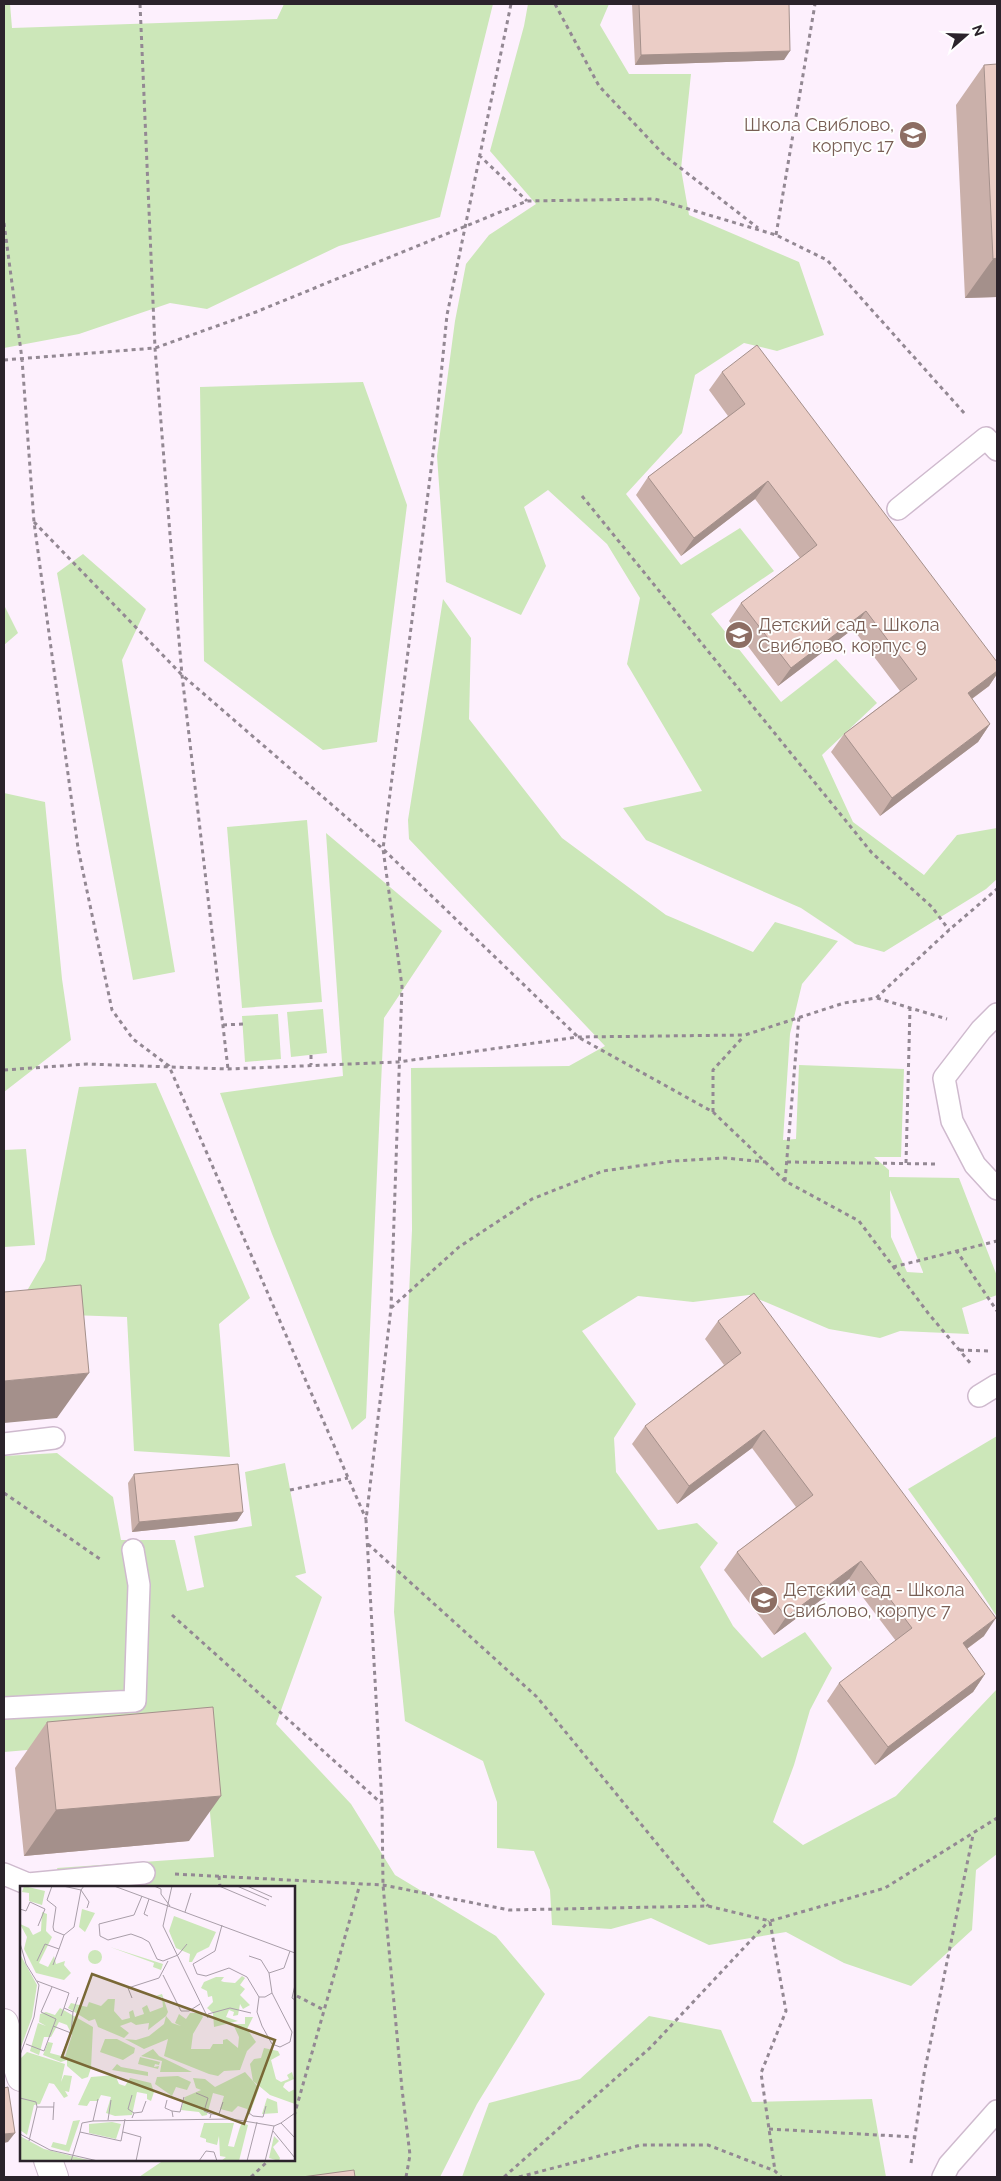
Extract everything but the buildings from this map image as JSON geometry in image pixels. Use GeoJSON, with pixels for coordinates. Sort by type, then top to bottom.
{"type":"FeatureCollection","features":[{"type":"Feature","properties":{"kind":"street"},"geometry":{"type":"LineString","coordinates":[[4,2023],[20,2074]]}},
{"type":"Feature","properties":{"kind":"street"},"geometry":{"type":"LineString","coordinates":[[48,2161],[54,2177]]}},
{"type":"Feature","properties":{"kind":"lane"},"geometry":{"type":"LineString","coordinates":[[898,509],[992,444]]}},
{"type":"Feature","properties":{"kind":"lane"},"geometry":{"type":"LineString","coordinates":[[997,1014],[944,1078],[952,1121],[975,1165],[997,1189]]}},
{"type":"Feature","properties":{"kind":"lane"},"geometry":{"type":"LineString","coordinates":[[4,1444],[54,1438]]}},
{"type":"Feature","properties":{"kind":"lane"},"geometry":{"type":"LineString","coordinates":[[4,1708],[135,1701],[139,1585],[133,1550]]}},
{"type":"Feature","properties":{"kind":"lane"},"geometry":{"type":"LineString","coordinates":[[4,1874],[28,1884],[144,1873]]}},
{"type":"Feature","properties":{"kind":"lane"},"geometry":{"type":"LineString","coordinates":[[943,2177],[949,2165],[997,2111]]}},
{"type":"Feature","properties":{"kind":"path"},"geometry":{"type":"LineString","coordinates":[[140,4],[155,348],[182,675],[228,1069]]}},
{"type":"Feature","properties":{"kind":"path"},"geometry":{"type":"LineString","coordinates":[[406,2177],[410,2156],[383,1885],[382,1804],[366,1520],[391,1308],[402,986],[383,849],[434,446],[447,315],[511,4]]}},
{"type":"Feature","properties":{"kind":"path"},"geometry":{"type":"LineString","coordinates":[[555,4],[599,86],[665,156],[761,230]]}},
{"type":"Feature","properties":{"kind":"path"},"geometry":{"type":"LineString","coordinates":[[776,235],[815,4]]}},
{"type":"Feature","properties":{"kind":"path"},"geometry":{"type":"LineString","coordinates":[[479,155],[527,202]]}},
{"type":"Feature","properties":{"kind":"path"},"geometry":{"type":"LineString","coordinates":[[4,360],[155,348],[256,312],[527,202],[655,199],[776,235],[827,260],[992,444]]}},
{"type":"Feature","properties":{"kind":"path"},"geometry":{"type":"LineString","coordinates":[[4,223],[22,359],[34,522],[78,848],[112,1010],[133,1039],[169,1066],[366,1520]]}},
{"type":"Feature","properties":{"kind":"path"},"geometry":{"type":"LineString","coordinates":[[582,496],[872,853],[932,907],[949,930]]}},
{"type":"Feature","properties":{"kind":"path"},"geometry":{"type":"LineString","coordinates":[[34,522],[182,675],[383,849],[578,1037],[714,1112],[785,1181],[858,1221],[928,1313],[960,1350],[989,1390]]}},
{"type":"Feature","properties":{"kind":"path"},"geometry":{"type":"LineString","coordinates":[[876,998],[949,930],[997,889]]}},
{"type":"Feature","properties":{"kind":"path"},"geometry":{"type":"LineString","coordinates":[[4,1070],[87,1064],[228,1069],[398,1062],[578,1037],[745,1035],[844,1003],[876,998],[982,1030]]}},
{"type":"Feature","properties":{"kind":"path"},"geometry":{"type":"LineString","coordinates":[[906,1164],[910,1008]]}},
{"type":"Feature","properties":{"kind":"path"},"geometry":{"type":"LineString","coordinates":[[785,1181],[799,1016]]}},
{"type":"Feature","properties":{"kind":"path"},"geometry":{"type":"LineString","coordinates":[[223,1025],[243,1024]]}},
{"type":"Feature","properties":{"kind":"path"},"geometry":{"type":"LineString","coordinates":[[714,1112],[713,1070],[745,1035]]}},
{"type":"Feature","properties":{"kind":"path"},"geometry":{"type":"LineString","coordinates":[[311,1055],[311,1065]]}},
{"type":"Feature","properties":{"kind":"path"},"geometry":{"type":"LineString","coordinates":[[391,1308],[459,1247],[532,1199],[603,1171],[673,1161],[725,1158],[766,1162]]}},
{"type":"Feature","properties":{"kind":"path"},"geometry":{"type":"LineString","coordinates":[[787,1162],[975,1165]]}},
{"type":"Feature","properties":{"kind":"path"},"geometry":{"type":"LineString","coordinates":[[893,1267],[997,1241]]}},
{"type":"Feature","properties":{"kind":"path"},"geometry":{"type":"LineString","coordinates":[[956,1250],[997,1312]]}},
{"type":"Feature","properties":{"kind":"path"},"geometry":{"type":"LineString","coordinates":[[960,1350],[997,1352]]}},
{"type":"Feature","properties":{"kind":"path"},"geometry":{"type":"LineString","coordinates":[[290,1490],[348,1478]]}},
{"type":"Feature","properties":{"kind":"path"},"geometry":{"type":"LineString","coordinates":[[4,1493],[139,1585],[382,1804]]}},
{"type":"Feature","properties":{"kind":"path"},"geometry":{"type":"LineString","coordinates":[[368,1544],[537,1697],[708,1906]]}},
{"type":"Feature","properties":{"kind":"path"},"geometry":{"type":"LineString","coordinates":[[144,1873],[383,1885],[510,1910],[708,1906],[770,1921],[885,1888],[997,1818]]}},
{"type":"Feature","properties":{"kind":"path"},"geometry":{"type":"LineString","coordinates":[[911,2166],[924,2074],[973,1834]]}},
{"type":"Feature","properties":{"kind":"path"},"geometry":{"type":"LineString","coordinates":[[219,1876],[220,1886]]}},
{"type":"Feature","properties":{"kind":"path"},"geometry":{"type":"LineString","coordinates":[[295,2112],[360,1884]]}},
{"type":"Feature","properties":{"kind":"path"},"geometry":{"type":"LineString","coordinates":[[770,1921],[786,2011],[761,2073],[775,2171]]}},
{"type":"Feature","properties":{"kind":"path"},"geometry":{"type":"LineString","coordinates":[[504,2177],[651,2047],[770,1921]]}},
{"type":"Feature","properties":{"kind":"path"},"geometry":{"type":"LineString","coordinates":[[297,1996],[324,2010]]}},
{"type":"Feature","properties":{"kind":"path"},"geometry":{"type":"LineString","coordinates":[[769,2130],[915,2137]]}},
{"type":"Feature","properties":{"kind":"path"},"geometry":{"type":"LineString","coordinates":[[519,2177],[641,2145],[708,2145],[775,2171],[780,2177]]}},
{"type":"Feature","properties":{"kind":"path"},"geometry":{"type":"LineString","coordinates":[[251,2177],[268,2161]]}},
{"type":"Feature","properties":{"kind":"green space"},"geometry":{"type":"Polygon","coordinates":[[[4,4],[10,4],[12,28],[277,19],[284,4],[493,4],[440,217],[339,246],[207,309],[170,303],[79,334],[4,348],[4,4]]]}},
{"type":"Feature","properties":{"kind":"green space"},"geometry":{"type":"Polygon","coordinates":[[[528,4],[609,4],[600,25],[629,74],[691,74],[681,169],[689,215],[799,262],[824,335],[777,351],[744,343],[695,375],[682,433],[626,494],[681,565],[740,528],[774,571],[711,614],[781,702],[836,659],[877,703],[822,755],[853,822],[924,875],[957,835],[997,828],[997,879],[986,889],[884,952],[855,944],[801,908],[646,840],[623,808],[702,791],[627,664],[640,598],[607,544],[548,490],[524,507],[546,566],[521,615],[446,582],[437,456],[455,321],[466,264],[489,235],[536,204],[490,151],[524,26],[528,4]]]}},
{"type":"Feature","properties":{"kind":"green space"},"geometry":{"type":"Polygon","coordinates":[[[363,382],[407,505],[377,742],[323,750],[204,661],[200,387],[363,382]]]}},
{"type":"Feature","properties":{"kind":"green space"},"geometry":{"type":"Polygon","coordinates":[[[83,554],[146,609],[122,660],[175,972],[133,980],[57,573],[83,554]]]}},
{"type":"Feature","properties":{"kind":"green space"},"geometry":{"type":"Polygon","coordinates":[[[443,599],[471,638],[469,719],[562,838],[666,915],[753,952],[775,922],[838,941],[802,984],[790,1034],[783,1140],[796,1139],[799,1065],[904,1069],[901,1157],[874,1157],[889,1170],[889,1177],[959,1178],[997,1276],[997,1295],[962,1308],[969,1334],[900,1331],[880,1338],[829,1329],[749,1295],[693,1302],[638,1296],[582,1331],[636,1404],[614,1438],[616,1472],[658,1530],[697,1523],[718,1543],[700,1567],[733,1626],[762,1658],[805,1632],[832,1668],[810,1710],[794,1765],[773,1822],[803,1845],[896,1796],[997,1689],[997,1854],[976,1870],[972,1930],[911,1986],[844,1963],[786,1932],[709,1945],[651,1918],[611,1929],[552,1925],[550,1890],[534,1851],[497,1848],[497,1802],[483,1761],[405,1721],[394,1612],[412,1230],[411,1068],[569,1066],[605,1046],[409,839],[408,820],[443,599]],[[890,1190],[891,1237],[907,1272],[923,1273],[890,1190]]]}},
{"type":"Feature","properties":{"kind":"green space"},"geometry":{"type":"Polygon","coordinates":[[[4,605],[18,633],[4,645],[4,605]]]}},
{"type":"Feature","properties":{"kind":"green space"},"geometry":{"type":"Polygon","coordinates":[[[4,793],[45,802],[62,979],[71,1040],[4,1092],[4,793]]]}},
{"type":"Feature","properties":{"kind":"green space"},"geometry":{"type":"Polygon","coordinates":[[[307,820],[322,1002],[242,1008],[227,827],[307,820]]]}},
{"type":"Feature","properties":{"kind":"green space"},"geometry":{"type":"Polygon","coordinates":[[[326,833],[442,931],[384,1018],[366,1418],[352,1430],[272,1234],[220,1093],[343,1076],[326,833]]]}},
{"type":"Feature","properties":{"kind":"green space"},"geometry":{"type":"Polygon","coordinates":[[[323,1009],[327,1053],[291,1057],[287,1012],[323,1009]]]}},
{"type":"Feature","properties":{"kind":"green space"},"geometry":{"type":"Polygon","coordinates":[[[278,1014],[281,1059],[245,1062],[242,1016],[278,1014]]]}},
{"type":"Feature","properties":{"kind":"green space"},"geometry":{"type":"Polygon","coordinates":[[[156,1083],[250,1298],[219,1324],[230,1457],[134,1451],[127,1317],[14,1313],[45,1260],[79,1087],[156,1083]]]}},
{"type":"Feature","properties":{"kind":"green space"},"geometry":{"type":"Polygon","coordinates":[[[26,1149],[35,1245],[4,1247],[4,1150],[26,1149]]]}},
{"type":"Feature","properties":{"kind":"green space"},"geometry":{"type":"Polygon","coordinates":[[[997,1436],[997,1617],[908,1489],[997,1436]]]}},
{"type":"Feature","properties":{"kind":"green space"},"geometry":{"type":"Polygon","coordinates":[[[57,1453],[113,1497],[121,1540],[175,1540],[187,1591],[204,1587],[194,1536],[252,1526],[245,1472],[285,1463],[306,1573],[295,1576],[322,1597],[276,1724],[351,1804],[395,1875],[496,1936],[545,1994],[477,2104],[440,2177],[139,2177],[163,2161],[295,2161],[295,1886],[64,1886],[57,1868],[214,1857],[203,1735],[4,1752],[4,1456],[57,1453]]]}},
{"type":"Feature","properties":{"kind":"green space"},"geometry":{"type":"Polygon","coordinates":[[[649,2016],[721,2030],[752,2102],[872,2099],[886,2177],[462,2177],[489,2103],[580,2079],[649,2016]]]}},
{"type":"Feature","properties":{"kind":"place","name":"Школа Свиблово, корпус 17"},"geometry":{"type":"Point","coordinates":[913,135]}},
{"type":"Feature","properties":{"kind":"place","name":"Детский сад - Школа Свиблово, корпус 9"},"geometry":{"type":"Point","coordinates":[739,635]}},
{"type":"Feature","properties":{"kind":"place","name":"Детский сад - Школа Свиблово, корпус 7"},"geometry":{"type":"Point","coordinates":[764,1600]}}]}
